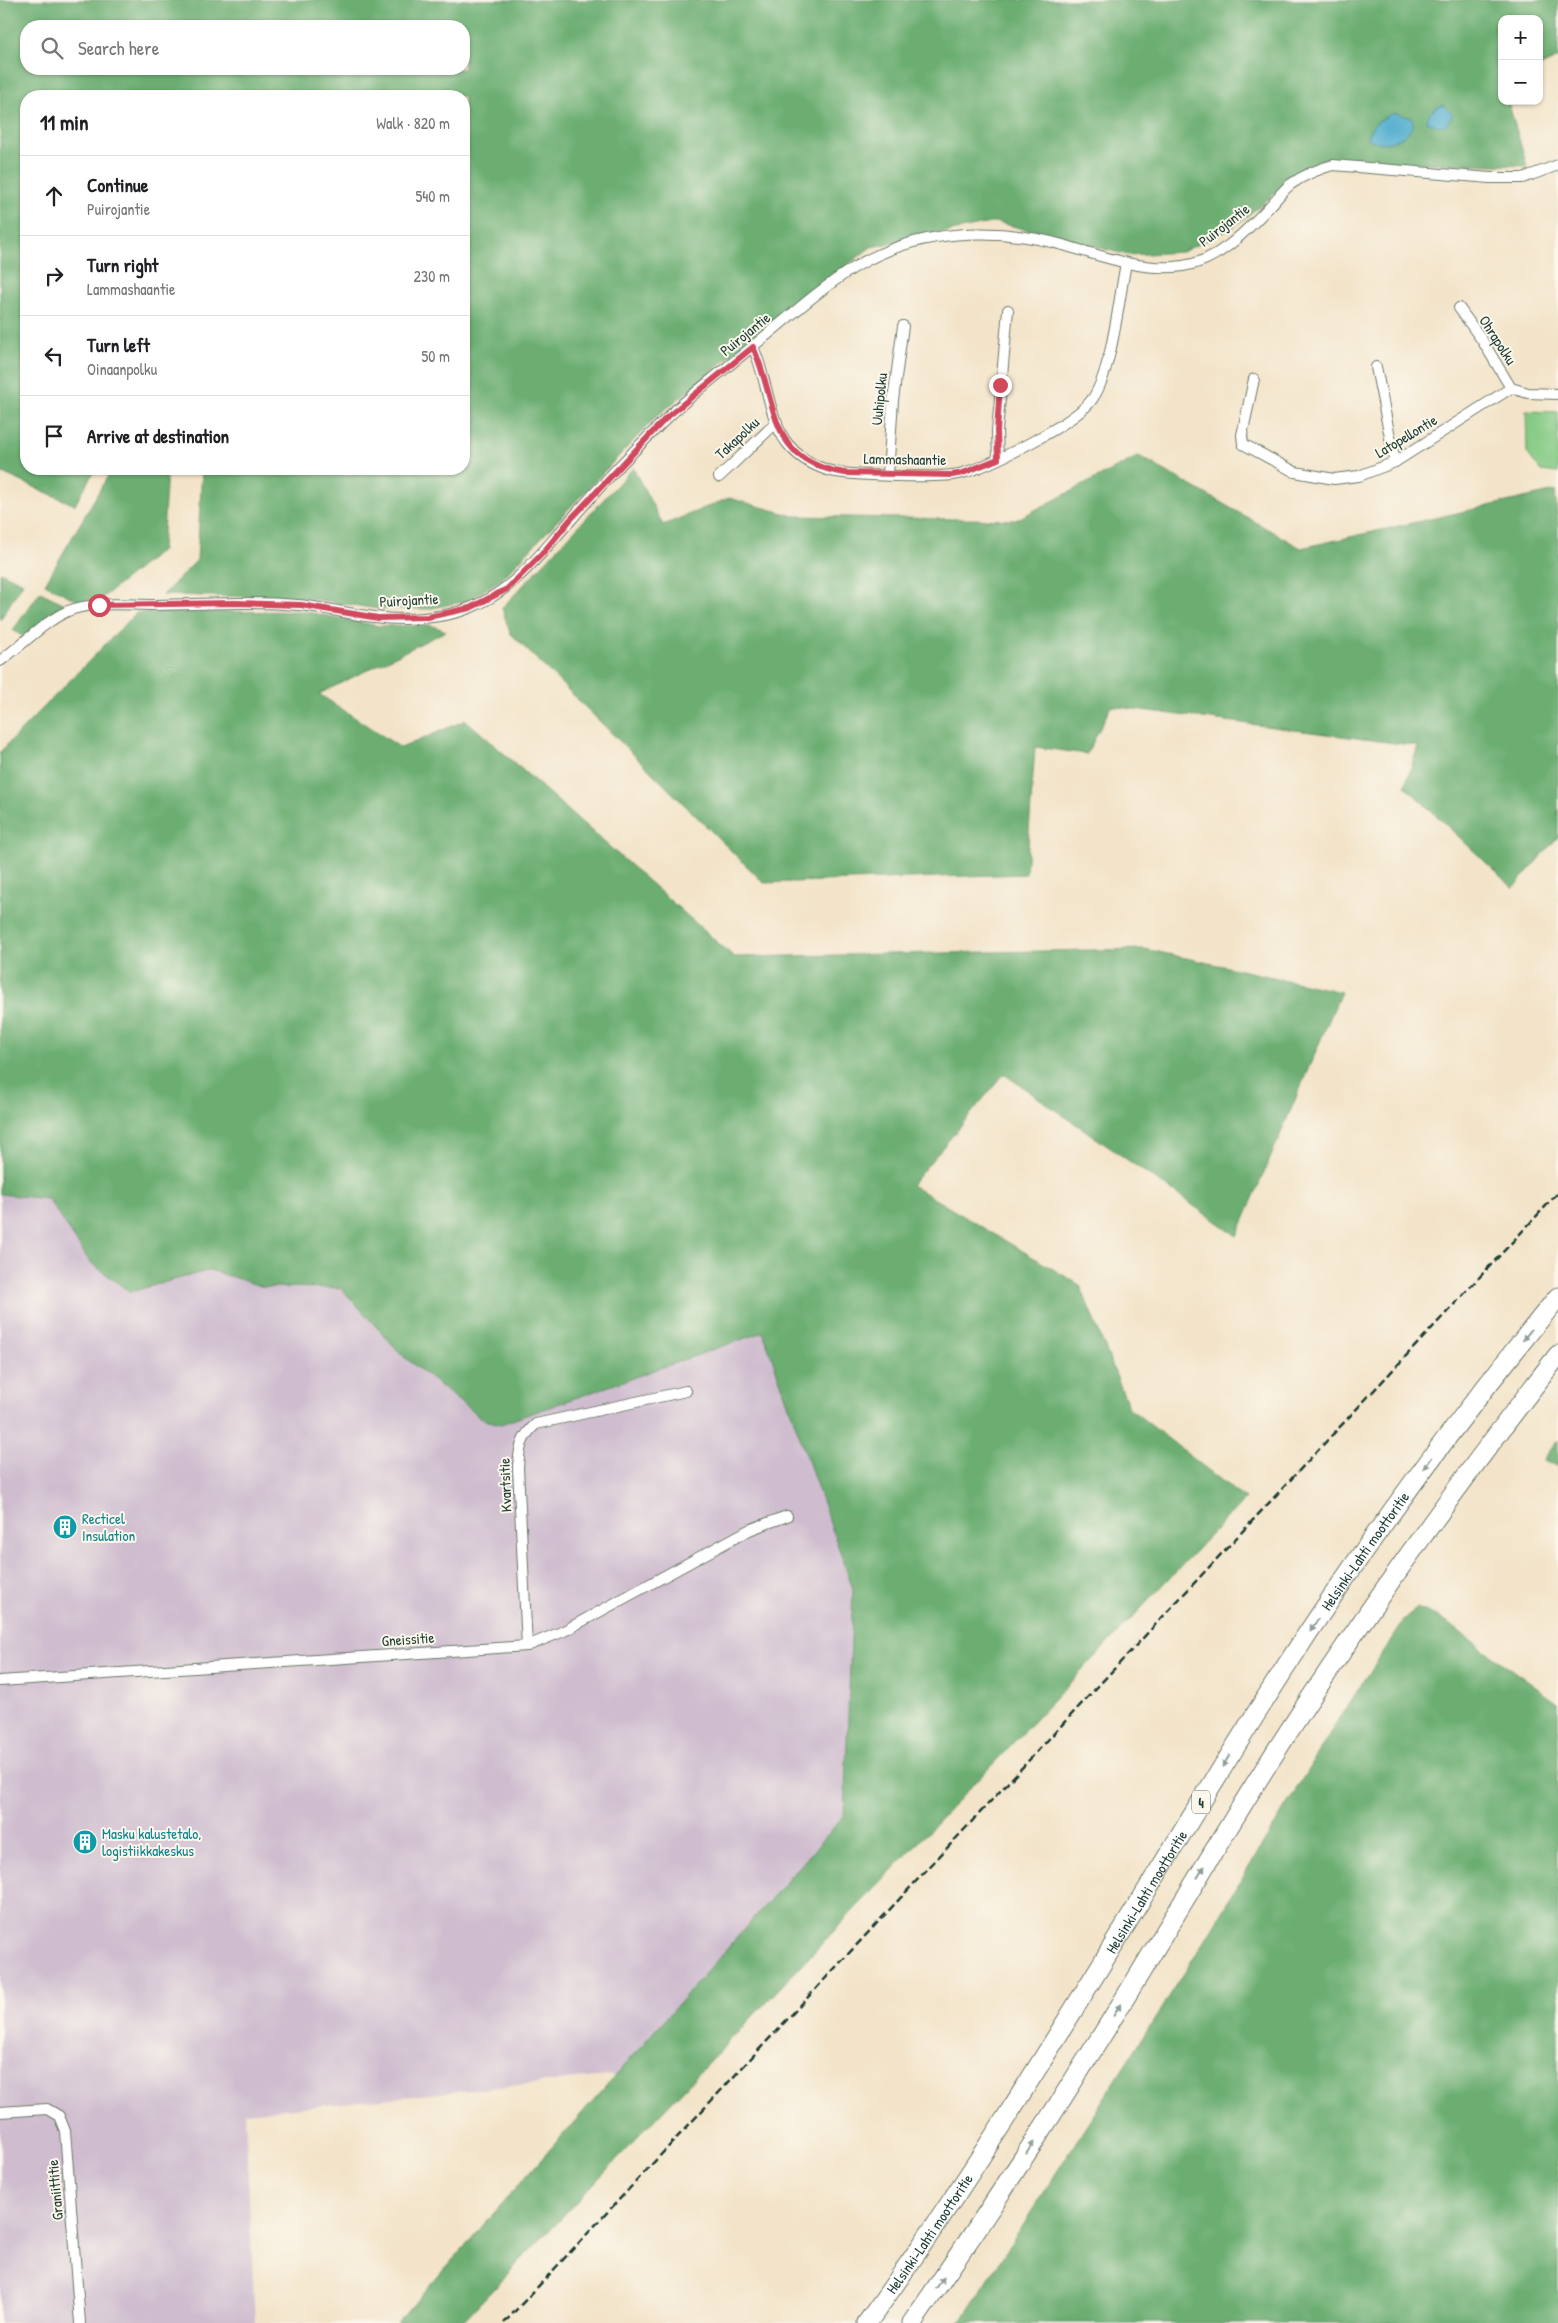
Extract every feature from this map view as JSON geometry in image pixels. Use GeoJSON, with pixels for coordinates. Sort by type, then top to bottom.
{"type":"FeatureCollection","features":[{"type":"Feature","properties":{"kind":"highway","name":"Helsinki-Lahti moottoritie"},"geometry":{"type":"LineString","coordinates":[[867,2323],[932,2231],[1001,2126],[1293,1656],[1365,1550],[1447,1437],[1558,1297]]}},
{"type":"Feature","properties":{"kind":"highway"},"geometry":{"type":"LineString","coordinates":[[912,2323],[965,2248],[1069,2086],[1264,1770],[1335,1660],[1438,1512],[1558,1355]]}},
{"type":"Feature","properties":{"kind":"street","name":"Puirojantie"},"geometry":{"type":"LineString","coordinates":[[0,661],[60,616],[71,610],[99,605],[235,603],[301,605],[378,618],[428,617],[470,608],[507,589],[542,554],[570,520],[666,418],[825,288],[858,266],[888,251],[922,242],[977,232],[1020,236],[1058,243],[1126,263],[1162,268],[1188,266],[1206,260],[1224,249],[1248,230],[1290,185],[1319,169],[1333,165],[1490,178],[1523,178],[1558,165]]}},
{"type":"Feature","properties":{"kind":"street","name":"Lammashaantie"},"geometry":{"type":"LineString","coordinates":[[753,347],[777,422],[786,442],[810,464],[845,473],[952,475],[963,473],[998,459],[1064,423],[1093,399],[1105,374],[1126,263]]}},
{"type":"Feature","properties":{"kind":"street","name":"Ohrapolku"},"geometry":{"type":"LineString","coordinates":[[1459,308],[1482,340],[1511,388]]}},
{"type":"Feature","properties":{"kind":"street"},"geometry":{"type":"LineString","coordinates":[[998,459],[997,431],[1008,310]]}},
{"type":"Feature","properties":{"kind":"street","name":"Uuhipolku"},"geometry":{"type":"LineString","coordinates":[[888,474],[893,400],[903,326]]}},
{"type":"Feature","properties":{"kind":"street"},"geometry":{"type":"LineString","coordinates":[[1376,367],[1395,462]]}},
{"type":"Feature","properties":{"kind":"street","name":"Latopellontie"},"geometry":{"type":"LineString","coordinates":[[1254,379],[1242,435],[1243,444],[1258,454],[1295,472],[1334,479],[1359,476],[1395,462],[1511,388]]}},
{"type":"Feature","properties":{"kind":"street"},"geometry":{"type":"LineString","coordinates":[[1511,388],[1528,393],[1558,394]]}},
{"type":"Feature","properties":{"kind":"street","name":"Takapolku"},"geometry":{"type":"LineString","coordinates":[[719,477],[777,422]]}},
{"type":"Feature","properties":{"kind":"street","name":"Kvartsitie"},"geometry":{"type":"LineString","coordinates":[[527,1646],[518,1468],[519,1448],[526,1433],[536,1424],[686,1391]]}},
{"type":"Feature","properties":{"kind":"street","name":"Gneissitie"},"geometry":{"type":"LineString","coordinates":[[0,1681],[527,1646],[564,1631],[749,1530],[788,1516]]}},
{"type":"Feature","properties":{"kind":"street","name":"Graniittitie"},"geometry":{"type":"LineString","coordinates":[[0,2112],[47,2109],[59,2116],[65,2131],[80,2323]]}},
{"type":"Feature","properties":{"kind":"shaded area"},"geometry":{"type":"Polygon","coordinates":[[[0,1194],[48,1199],[90,1262],[130,1292],[210,1270],[264,1287],[341,1288],[404,1357],[501,1424],[763,1331],[853,1589],[844,1816],[616,2075],[245,2113],[255,2323],[0,2323],[0,1194]]]}},
{"type":"Feature","properties":{"kind":"green space"},"geometry":{"type":"Polygon","coordinates":[[[0,0],[1558,0],[1558,58],[1543,65],[1543,15],[1498,15],[1498,105],[1509,105],[1527,166],[1318,160],[1232,228],[1182,252],[1128,255],[996,222],[871,247],[750,340],[656,417],[502,579],[467,601],[428,609],[378,609],[306,598],[163,595],[197,560],[202,475],[470,475],[470,90],[20,90],[20,475],[92,475],[75,505],[0,472],[0,0]]]}},
{"type":"Feature","properties":{"kind":"green space"},"geometry":{"type":"Polygon","coordinates":[[[1526,411],[1558,412],[1558,473],[1541,471],[1527,453],[1526,411]]]}},
{"type":"Feature","properties":{"kind":"green space"},"geometry":{"type":"Polygon","coordinates":[[[1139,456],[1301,548],[1555,491],[1558,523],[1558,837],[1513,888],[1405,786],[1418,746],[1111,706],[1087,754],[1035,747],[1026,874],[764,883],[510,633],[502,608],[633,468],[663,525],[729,498],[794,516],[1016,520],[1139,456]]]}},
{"type":"Feature","properties":{"kind":"green space"},"geometry":{"type":"Polygon","coordinates":[[[109,475],[167,475],[162,550],[102,598],[80,602],[45,584],[109,475]]]}},
{"type":"Feature","properties":{"kind":"green space"},"geometry":{"type":"Polygon","coordinates":[[[0,572],[23,583],[0,620],[0,572]]]}},
{"type":"Feature","properties":{"kind":"green space"},"geometry":{"type":"Polygon","coordinates":[[[40,592],[65,604],[25,638],[13,630],[40,592]]]}},
{"type":"Feature","properties":{"kind":"green space"},"geometry":{"type":"Polygon","coordinates":[[[302,611],[379,626],[431,625],[446,631],[319,694],[401,748],[466,720],[734,957],[1145,949],[1341,992],[1237,1236],[1004,1074],[911,1185],[1080,1285],[1129,1408],[1245,1499],[461,2323],[397,2323],[844,1816],[853,1589],[763,1332],[501,1424],[484,1420],[404,1357],[341,1288],[264,1287],[210,1270],[130,1292],[90,1262],[48,1199],[0,1194],[0,752],[136,613],[302,611]]]}},
{"type":"Feature","properties":{"kind":"green space"},"geometry":{"type":"Polygon","coordinates":[[[1558,1440],[1558,1467],[1543,1460],[1558,1440]]]}},
{"type":"Feature","properties":{"kind":"green space"},"geometry":{"type":"Polygon","coordinates":[[[1416,1608],[1439,1617],[1558,1703],[1558,2323],[960,2323],[1199,1950],[1338,1720],[1403,1622],[1416,1608]]]}},
{"type":"Feature","properties":{"kind":"water"},"geometry":{"type":"Polygon","coordinates":[[[1443,105],[1453,115],[1446,125],[1439,126],[1426,122],[1432,111],[1443,105]]]}},
{"type":"Feature","properties":{"kind":"water"},"geometry":{"type":"Polygon","coordinates":[[[1395,113],[1411,118],[1414,125],[1410,131],[1393,141],[1380,142],[1367,138],[1377,122],[1395,113]]]}},
{"type":"Feature","properties":{"kind":"railway"},"geometry":{"type":"LineString","coordinates":[[504,2323],[1558,1193]]}},
{"type":"Feature","properties":{"kind":"place","name":"Recticel Insulation"},"geometry":{"type":"Point","coordinates":[65,1527]}},
{"type":"Feature","properties":{"kind":"place","name":"Masku kalustetalo, logistiikkakeskus"},"geometry":{"type":"Point","coordinates":[85,1842]}},
{"type":"Feature","properties":{"kind":"route"},"geometry":{"type":"LineString","coordinates":[[99,605],[235,603],[301,605],[378,618],[428,617],[470,608],[507,589],[542,554],[570,520],[666,418],[753,347],[777,422],[786,442],[810,464],[845,473],[952,475],[963,473],[998,459],[997,431],[1000,385]]}}]}
